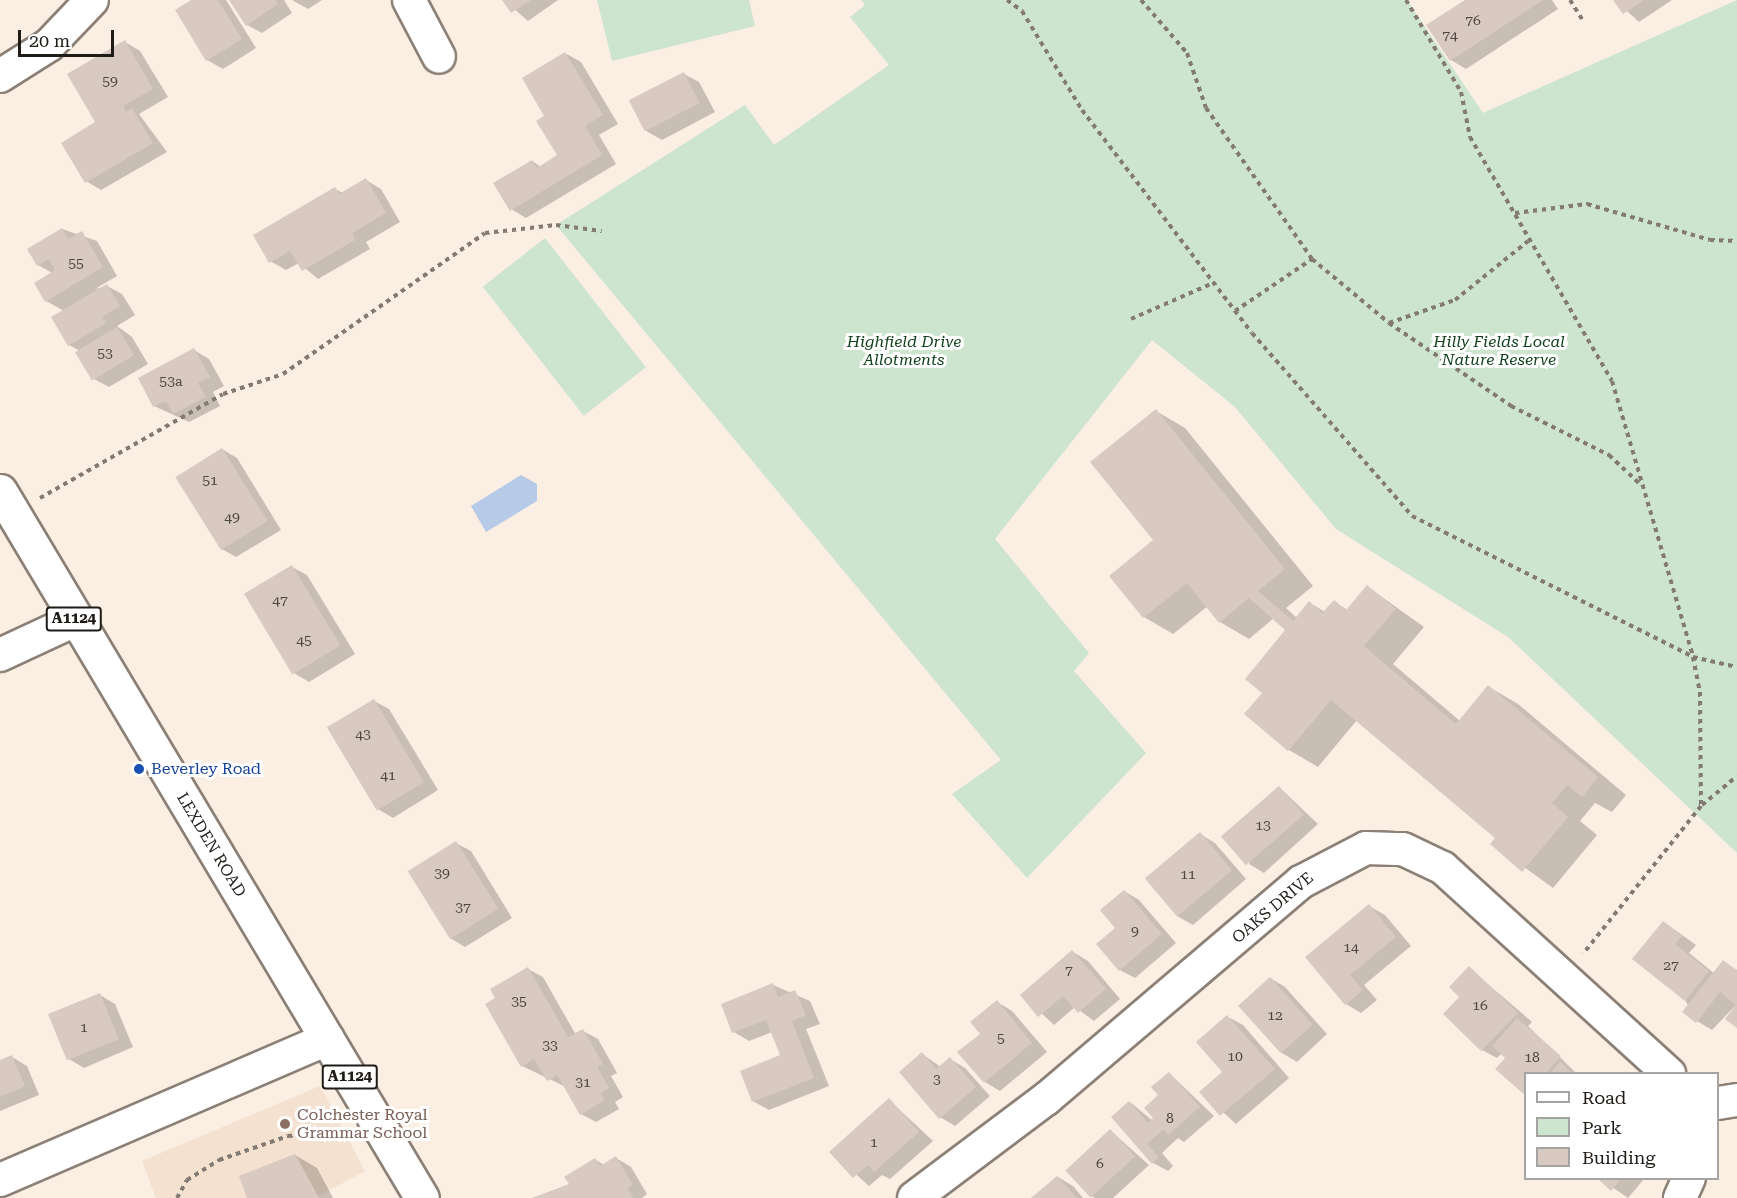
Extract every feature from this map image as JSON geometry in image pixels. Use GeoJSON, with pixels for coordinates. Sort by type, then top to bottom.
{"type":"FeatureCollection","features":[{"type":"Feature","properties":{"kind":"main road","name":"LEXDEN ROAD"},"geometry":{"type":"LineString","coordinates":[[7,502],[75,620],[422,1198]]}},
{"type":"Feature","properties":{"kind":"street"},"geometry":{"type":"LineString","coordinates":[[0,76],[49,45],[92,0]]}},
{"type":"Feature","properties":{"kind":"street"},"geometry":{"type":"LineString","coordinates":[[409,0],[439,57]]}},
{"type":"Feature","properties":{"kind":"street"},"geometry":{"type":"LineString","coordinates":[[0,655],[75,620]]}},
{"type":"Feature","properties":{"kind":"street","name":"OAKS DRIVE"},"geometry":{"type":"LineString","coordinates":[[914,1198],[1046,1099],[1301,882],[1366,848],[1403,849],[1443,868],[1565,975],[1667,1072]]}},
{"type":"Feature","properties":{"kind":"street"},"geometry":{"type":"LineString","coordinates":[[0,1180],[328,1039]]}},
{"type":"Feature","properties":{"kind":"street"},"geometry":{"type":"LineString","coordinates":[[1719,1103],[1737,1100]]}},
{"type":"Feature","properties":{"kind":"street"},"geometry":{"type":"LineString","coordinates":[[1680,1198],[1689,1180]]}},
{"type":"Feature","properties":{"kind":"path"},"geometry":{"type":"LineString","coordinates":[[1007,0],[1022,11],[1082,110],[1213,283],[1412,516],[1693,657],[1737,668]]}},
{"type":"Feature","properties":{"kind":"path"},"geometry":{"type":"LineString","coordinates":[[1142,0],[1187,53],[1206,108],[1312,259],[1389,323],[1511,406],[1610,455],[1640,484]]}},
{"type":"Feature","properties":{"kind":"path"},"geometry":{"type":"LineString","coordinates":[[1406,0],[1461,92],[1470,137],[1515,213],[1528,241],[1612,381],[1640,484],[1693,657],[1700,692],[1701,806]]}},
{"type":"Feature","properties":{"kind":"path"},"geometry":{"type":"LineString","coordinates":[[1570,0],[1584,22]]}},
{"type":"Feature","properties":{"kind":"path"},"geometry":{"type":"LineString","coordinates":[[1515,213],[1587,204],[1710,240],[1737,241]]}},
{"type":"Feature","properties":{"kind":"path"},"geometry":{"type":"LineString","coordinates":[[7,502],[223,394],[283,374],[485,233],[556,225],[602,231]]}},
{"type":"Feature","properties":{"kind":"path"},"geometry":{"type":"LineString","coordinates":[[1389,323],[1455,300],[1528,241]]}},
{"type":"Feature","properties":{"kind":"path"},"geometry":{"type":"LineString","coordinates":[[1235,311],[1312,259]]}},
{"type":"Feature","properties":{"kind":"path"},"geometry":{"type":"LineString","coordinates":[[1131,318],[1213,283]]}},
{"type":"Feature","properties":{"kind":"path"},"geometry":{"type":"LineString","coordinates":[[1565,975],[1701,806],[1737,776]]}},
{"type":"Feature","properties":{"kind":"path"},"geometry":{"type":"LineString","coordinates":[[177,1198],[187,1180],[219,1160],[288,1136],[331,1136],[374,1118]]}},
{"type":"Feature","properties":{"kind":"shaded area","name":"Colchester Royal Grammar School"},"geometry":{"type":"Polygon","coordinates":[[[320,1086],[365,1171],[315,1198],[156,1198],[142,1161],[320,1086]]]}},
{"type":"Feature","properties":{"kind":"green space"},"geometry":{"type":"Polygon","coordinates":[[[597,0],[749,0],[755,26],[612,61],[597,0]]]}},
{"type":"Feature","properties":{"kind":"green space","name":"Hilly Fields Local Nature Reserve"},"geometry":{"type":"Polygon","coordinates":[[[861,0],[1407,0],[1483,113],[1737,0],[1737,853],[1508,637],[1336,529],[1235,407],[1152,340],[995,539],[1089,653],[1074,671],[1146,753],[1027,878],[952,794],[1001,760],[556,225],[745,105],[774,145],[889,65],[850,17],[865,5],[861,0]]]}},
{"type":"Feature","properties":{"kind":"green space"},"geometry":{"type":"Polygon","coordinates":[[[545,238],[646,367],[584,416],[483,287],[545,238]]]}},
{"type":"Feature","properties":{"kind":"water"},"geometry":{"type":"Polygon","coordinates":[[[521,475],[537,484],[537,501],[486,532],[471,506],[521,475]]]}},
{"type":"Feature","properties":{"kind":"building"},"geometry":{"type":"Polygon","coordinates":[[[191,0],[218,0],[242,39],[206,61],[175,10],[191,0]]]}},
{"type":"Feature","properties":{"kind":"building"},"geometry":{"type":"Polygon","coordinates":[[[229,0],[275,0],[278,4],[246,26],[229,0]]]}},
{"type":"Feature","properties":{"kind":"building"},"geometry":{"type":"Polygon","coordinates":[[[502,0],[531,0],[511,13],[502,0]]]}},
{"type":"Feature","properties":{"kind":"building"},"geometry":{"type":"Polygon","coordinates":[[[1465,0],[1543,0],[1450,61],[1426,25],[1465,0]]]}},
{"type":"Feature","properties":{"kind":"building"},"geometry":{"type":"Polygon","coordinates":[[[1613,0],[1644,0],[1623,14],[1613,0]]]}},
{"type":"Feature","properties":{"kind":"building"},"geometry":{"type":"Polygon","coordinates":[[[125,40],[153,89],[123,106],[126,112],[132,108],[153,143],[85,183],[61,143],[95,122],[67,74],[125,40]]]}},
{"type":"Feature","properties":{"kind":"building"},"geometry":{"type":"Polygon","coordinates":[[[565,52],[603,115],[585,126],[602,155],[510,211],[493,183],[532,160],[537,168],[557,155],[536,121],[544,116],[522,78],[565,52]]]}},
{"type":"Feature","properties":{"kind":"building"},"geometry":{"type":"Polygon","coordinates":[[[684,72],[700,103],[645,131],[629,100],[684,72]]]}},
{"type":"Feature","properties":{"kind":"building"},"geometry":{"type":"Polygon","coordinates":[[[366,178],[386,213],[352,233],[355,240],[302,271],[290,251],[269,263],[253,235],[335,187],[339,194],[366,178]]]}},
{"type":"Feature","properties":{"kind":"building"},"geometry":{"type":"Polygon","coordinates":[[[62,228],[68,239],[82,231],[103,267],[45,302],[34,283],[55,270],[49,259],[37,266],[27,249],[62,228]]]}},
{"type":"Feature","properties":{"kind":"building"},"geometry":{"type":"Polygon","coordinates":[[[107,284],[120,306],[102,317],[106,323],[68,346],[51,317],[107,284]]]}},
{"type":"Feature","properties":{"kind":"building"},"geometry":{"type":"Polygon","coordinates":[[[117,327],[134,355],[92,381],[75,352],[117,327]]]}},
{"type":"Feature","properties":{"kind":"building"},"geometry":{"type":"Polygon","coordinates":[[[194,348],[210,377],[198,383],[206,397],[173,414],[166,401],[153,407],[138,378],[194,348]]]}},
{"type":"Feature","properties":{"kind":"building"},"geometry":{"type":"Polygon","coordinates":[[[1156,409],[1285,569],[1258,591],[1293,621],[1309,601],[1322,613],[1334,600],[1346,610],[1367,585],[1396,609],[1364,646],[1456,724],[1488,685],[1598,777],[1582,797],[1567,785],[1552,803],[1568,817],[1522,872],[1490,844],[1495,838],[1331,700],[1288,751],[1244,714],[1262,693],[1245,679],[1285,630],[1249,598],[1219,623],[1187,583],[1143,618],[1109,576],[1153,540],[1090,462],[1156,409]]]}},
{"type":"Feature","properties":{"kind":"building"},"geometry":{"type":"Polygon","coordinates":[[[222,448],[268,521],[221,550],[175,477],[222,448]]]}},
{"type":"Feature","properties":{"kind":"building"},"geometry":{"type":"Polygon","coordinates":[[[292,565],[340,646],[292,674],[244,594],[292,565]]]}},
{"type":"Feature","properties":{"kind":"building"},"geometry":{"type":"Polygon","coordinates":[[[374,699],[424,782],[377,810],[327,727],[374,699]]]}},
{"type":"Feature","properties":{"kind":"building"},"geometry":{"type":"Polygon","coordinates":[[[1279,786],[1304,815],[1246,865],[1221,837],[1279,786]]]}},
{"type":"Feature","properties":{"kind":"building"},"geometry":{"type":"Polygon","coordinates":[[[1200,832],[1232,870],[1177,917],[1145,878],[1200,832]]]}},
{"type":"Feature","properties":{"kind":"building"},"geometry":{"type":"Polygon","coordinates":[[[456,841],[498,909],[450,939],[408,871],[456,841]]]}},
{"type":"Feature","properties":{"kind":"building"},"geometry":{"type":"Polygon","coordinates":[[[1124,890],[1162,934],[1119,971],[1096,944],[1115,928],[1100,910],[1124,890]]]}},
{"type":"Feature","properties":{"kind":"building"},"geometry":{"type":"Polygon","coordinates":[[[1369,904],[1396,937],[1350,975],[1363,990],[1345,1005],[1305,957],[1369,904]]]}},
{"type":"Feature","properties":{"kind":"building"},"geometry":{"type":"Polygon","coordinates":[[[1663,921],[1682,936],[1675,944],[1709,971],[1685,1001],[1632,959],[1663,921]]]}},
{"type":"Feature","properties":{"kind":"building"},"geometry":{"type":"Polygon","coordinates":[[[1072,950],[1106,989],[1078,1013],[1063,996],[1038,1017],[1020,995],[1072,950]]]}},
{"type":"Feature","properties":{"kind":"building"},"geometry":{"type":"Polygon","coordinates":[[[1723,960],[1737,971],[1737,1028],[1725,1019],[1736,1005],[1720,992],[1696,1023],[1682,1012],[1723,960]]]}},
{"type":"Feature","properties":{"kind":"building"},"geometry":{"type":"Polygon","coordinates":[[[1469,966],[1518,1013],[1481,1051],[1443,1014],[1459,997],[1449,987],[1469,966]]]}},
{"type":"Feature","properties":{"kind":"building"},"geometry":{"type":"Polygon","coordinates":[[[528,967],[568,1037],[583,1029],[603,1064],[597,1067],[609,1088],[601,1093],[605,1100],[580,1115],[557,1075],[547,1081],[534,1059],[521,1067],[485,1004],[495,998],[490,989],[528,967]]]}},
{"type":"Feature","properties":{"kind":"building"},"geometry":{"type":"Polygon","coordinates":[[[1270,977],[1313,1025],[1281,1053],[1238,1006],[1270,977]]]}},
{"type":"Feature","properties":{"kind":"building"},"geometry":{"type":"Polygon","coordinates":[[[773,983],[778,997],[795,990],[806,1015],[792,1021],[814,1078],[752,1102],[740,1071],[780,1055],[766,1020],[732,1033],[721,1004],[773,983]]]}},
{"type":"Feature","properties":{"kind":"building"},"geometry":{"type":"Polygon","coordinates":[[[100,993],[119,1039],[67,1060],[48,1014],[100,993]]]}},
{"type":"Feature","properties":{"kind":"building"},"geometry":{"type":"Polygon","coordinates":[[[997,1000],[1032,1043],[984,1083],[957,1052],[980,1034],[970,1022],[997,1000]]]}},
{"type":"Feature","properties":{"kind":"building"},"geometry":{"type":"Polygon","coordinates":[[[1227,1015],[1275,1069],[1220,1116],[1199,1092],[1222,1072],[1196,1042],[1227,1015]]]}},
{"type":"Feature","properties":{"kind":"building"},"geometry":{"type":"Polygon","coordinates":[[[1517,1018],[1561,1056],[1547,1072],[1524,1072],[1524,1094],[1495,1069],[1505,1058],[1492,1046],[1517,1018]]]}},
{"type":"Feature","properties":{"kind":"building"},"geometry":{"type":"Polygon","coordinates":[[[922,1052],[936,1069],[950,1057],[976,1087],[939,1119],[899,1072],[922,1052]]]}},
{"type":"Feature","properties":{"kind":"building"},"geometry":{"type":"Polygon","coordinates":[[[12,1055],[25,1086],[0,1097],[0,1060],[12,1055]]]}},
{"type":"Feature","properties":{"kind":"building"},"geometry":{"type":"Polygon","coordinates":[[[1560,1061],[1571,1072],[1551,1072],[1560,1061]]]}},
{"type":"Feature","properties":{"kind":"building"},"geometry":{"type":"Polygon","coordinates":[[[1169,1072],[1200,1107],[1168,1135],[1164,1129],[1147,1144],[1159,1157],[1152,1164],[1111,1117],[1129,1101],[1148,1123],[1153,1118],[1144,1108],[1158,1095],[1151,1087],[1169,1072]]]}},
{"type":"Feature","properties":{"kind":"building"},"geometry":{"type":"Polygon","coordinates":[[[889,1098],[919,1132],[874,1172],[868,1165],[853,1178],[829,1152],[889,1098]]]}},
{"type":"Feature","properties":{"kind":"building"},"geometry":{"type":"Polygon","coordinates":[[[1110,1129],[1135,1156],[1091,1198],[1065,1171],[1110,1129]]]}},
{"type":"Feature","properties":{"kind":"building"},"geometry":{"type":"Polygon","coordinates":[[[295,1154],[319,1198],[247,1198],[239,1176],[295,1154]]]}},
{"type":"Feature","properties":{"kind":"building"},"geometry":{"type":"Polygon","coordinates":[[[616,1156],[633,1185],[627,1188],[633,1198],[532,1198],[569,1184],[564,1177],[595,1158],[600,1166],[616,1156]]]}},
{"type":"Feature","properties":{"kind":"building"},"geometry":{"type":"Polygon","coordinates":[[[1057,1176],[1077,1198],[1031,1198],[1057,1176]]]}},
{"type":"Feature","properties":{"kind":"building"},"geometry":{"type":"Polygon","coordinates":[[[1599,1180],[1620,1180],[1611,1191],[1599,1180]]]}},
{"type":"Feature","properties":{"kind":"place","name":"Beverley Road"},"geometry":{"type":"Point","coordinates":[139,769]}},
{"type":"Feature","properties":{"kind":"place","name":"Colchester Royal Grammar School"},"geometry":{"type":"Point","coordinates":[285,1124]}},
{"type":"Feature","properties":{"kind":"park label","name":"Highfield Drive Allotments"},"geometry":{"type":"Point","coordinates":[904,351]}}]}
